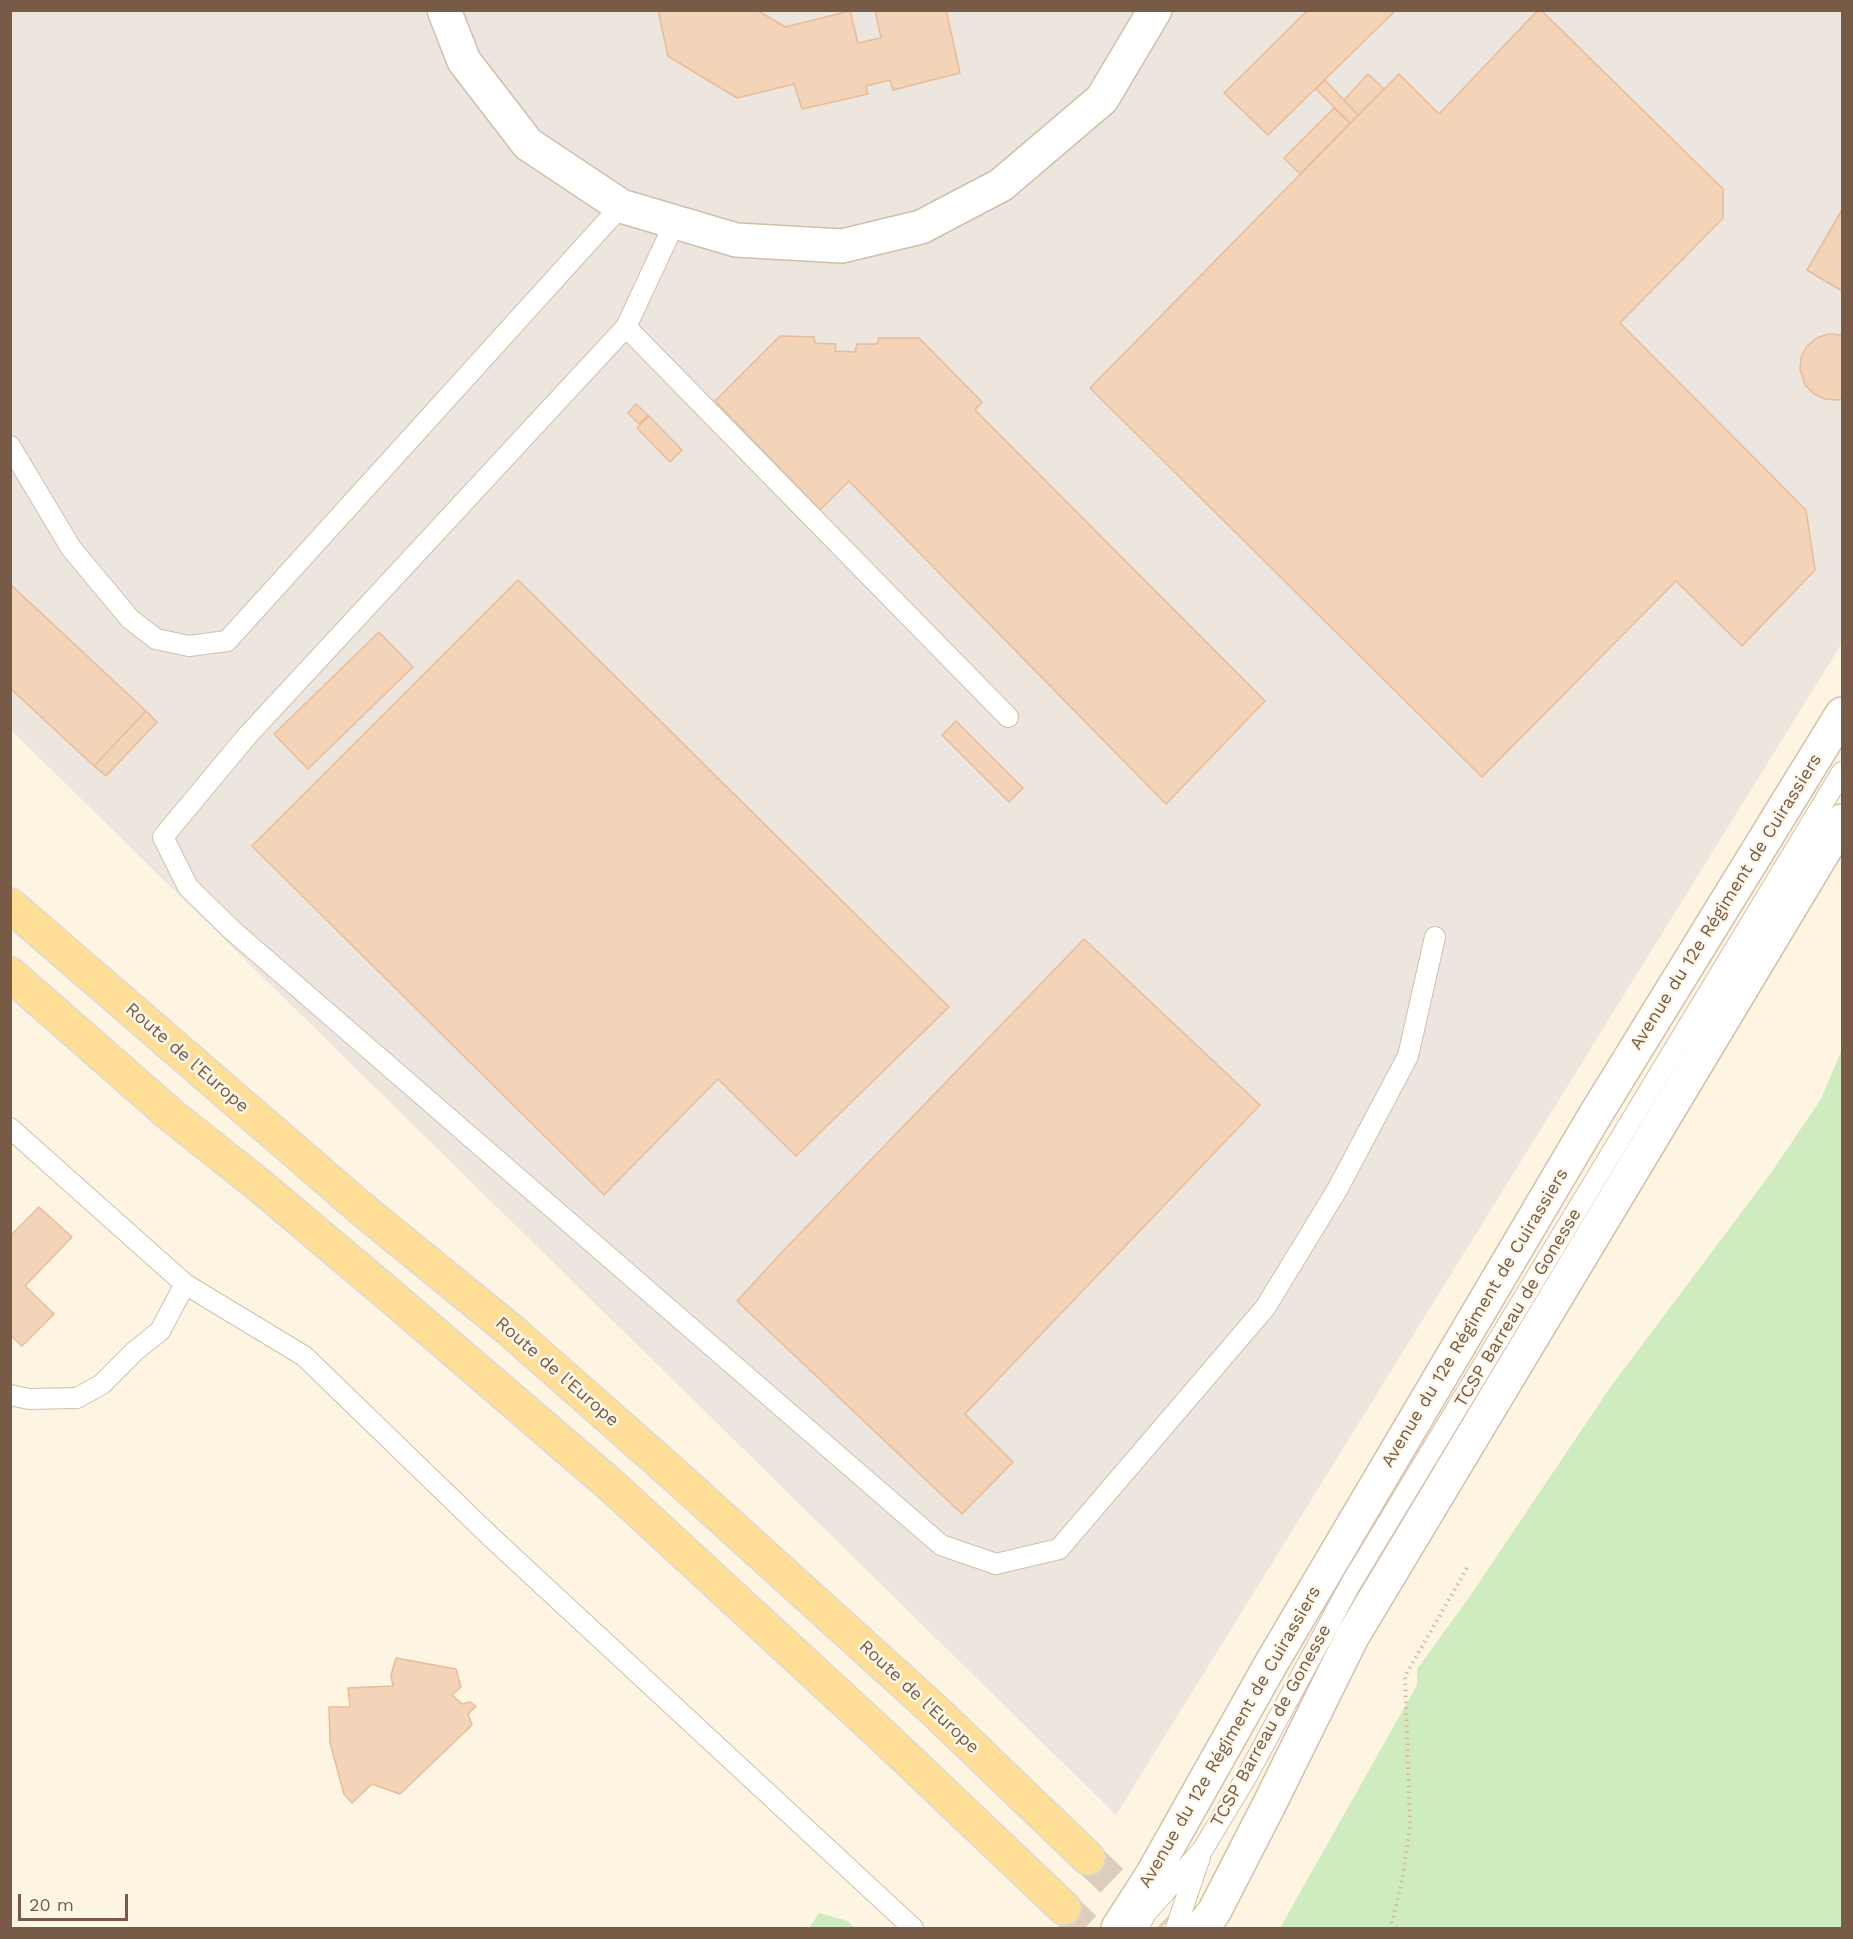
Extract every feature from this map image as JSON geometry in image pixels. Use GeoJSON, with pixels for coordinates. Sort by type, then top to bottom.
{"type":"FeatureCollection","features":[{"type":"Feature","properties":{"kind":"main road"},"geometry":{"type":"LineString","coordinates":[[444,10],[464,61],[528,144],[621,206],[736,240],[842,246],[921,227],[1001,185],[1102,99],[1155,10]]}},
{"type":"Feature","properties":{"kind":"main road","name":"Avenue du 12e Régiment de Cuirassiers"},"geometry":{"type":"LineString","coordinates":[[1118,1929],[1152,1875],[1272,1662],[1594,1116],[1842,714]]}},
{"type":"Feature","properties":{"kind":"main road"},"geometry":{"type":"LineString","coordinates":[[1201,1929],[1214,1912],[1352,1637],[1842,821]]}},
{"type":"Feature","properties":{"kind":"main road","name":"Route de l'Europe"},"geometry":{"type":"LineString","coordinates":[[10,905],[364,1211],[509,1329],[669,1470],[934,1710],[1088,1858]]}},
{"type":"Feature","properties":{"kind":"main road"},"geometry":{"type":"LineString","coordinates":[[10,974],[172,1116],[259,1185],[613,1487],[884,1737],[1064,1908]]}},
{"type":"Feature","properties":{"kind":"lane"},"geometry":{"type":"LineString","coordinates":[[10,446],[71,548],[130,620],[156,639],[189,646],[227,641],[621,206]]}},
{"type":"Feature","properties":{"kind":"lane"},"geometry":{"type":"LineString","coordinates":[[675,222],[626,327],[247,736],[164,837],[188,887],[233,932],[941,1545],[996,1564],[1059,1549],[1265,1308],[1337,1190],[1408,1056],[1435,937]]}},
{"type":"Feature","properties":{"kind":"lane"},"geometry":{"type":"LineString","coordinates":[[626,327],[1008,717]]}},
{"type":"Feature","properties":{"kind":"lane","name":"TCSP Barreau de Gonesse"},"geometry":{"type":"LineString","coordinates":[[1138,1929],[1146,1913],[1203,1849],[1247,1776],[1350,1585],[1842,772]]}},
{"type":"Feature","properties":{"kind":"lane"},"geometry":{"type":"LineString","coordinates":[[10,1128],[185,1284],[304,1356],[491,1537],[913,1929]]}},
{"type":"Feature","properties":{"kind":"lane"},"geometry":{"type":"LineString","coordinates":[[10,1395],[29,1399],[76,1398],[102,1384],[135,1351],[160,1331],[185,1284]]}},
{"type":"Feature","properties":{"kind":"lane","name":"TCSP Barreau de Gonesse"},"geometry":{"type":"LineString","coordinates":[[1176,1929],[1203,1849]]}},
{"type":"Feature","properties":{"kind":"path"},"geometry":{"type":"LineString","coordinates":[[1396,1929],[1392,1922],[1402,1881],[1410,1826],[1405,1676],[1467,1568]]}},
{"type":"Feature","properties":{"kind":"shaded area"},"geometry":{"type":"Polygon","coordinates":[[[10,11],[1842,11],[1842,643],[1116,1815],[11,730],[10,11]]]}},
{"type":"Feature","properties":{"kind":"green space"},"geometry":{"type":"Polygon","coordinates":[[[1842,1049],[1842,1928],[1280,1928],[1417,1685],[1417,1669],[1468,1599],[1609,1389],[1771,1173],[1821,1099],[1842,1049]]]}},
{"type":"Feature","properties":{"kind":"green space"},"geometry":{"type":"Polygon","coordinates":[[[819,1913],[848,1921],[854,1928],[809,1928],[819,1913]]]}},
{"type":"Feature","properties":{"kind":"building"},"geometry":{"type":"Polygon","coordinates":[[[658,10],[757,10],[785,27],[850,11],[858,43],[881,38],[875,10],[946,10],[960,73],[893,90],[890,80],[866,86],[868,94],[802,109],[794,84],[737,98],[668,56],[658,10]]]}},
{"type":"Feature","properties":{"kind":"building"},"geometry":{"type":"Polygon","coordinates":[[[1308,10],[1391,10],[1393,13],[1268,135],[1224,93],[1308,10]]]}},
{"type":"Feature","properties":{"kind":"building"},"geometry":{"type":"Polygon","coordinates":[[[1538,10],[1541,10],[1723,189],[1723,218],[1620,323],[1806,510],[1815,570],[1742,646],[1676,581],[1482,777],[1090,388],[1399,74],[1439,114],[1538,10]]]}},
{"type":"Feature","properties":{"kind":"building"},"geometry":{"type":"Polygon","coordinates":[[[1368,74],[1384,89],[1358,115],[1344,100],[1368,74]]]}},
{"type":"Feature","properties":{"kind":"building"},"geometry":{"type":"Polygon","coordinates":[[[1325,80],[1358,115],[1350,123],[1316,89],[1325,80]]]}},
{"type":"Feature","properties":{"kind":"building"},"geometry":{"type":"Polygon","coordinates":[[[1334,108],[1350,123],[1300,174],[1284,158],[1334,108]]]}},
{"type":"Feature","properties":{"kind":"building"},"geometry":{"type":"Polygon","coordinates":[[[1842,210],[1842,291],[1807,270],[1842,210]]]}},
{"type":"Feature","properties":{"kind":"building"},"geometry":{"type":"Polygon","coordinates":[[[1828,334],[1842,335],[1842,399],[1838,400],[1825,399],[1814,394],[1805,385],[1800,369],[1801,357],[1807,346],[1817,338],[1828,334]]]}},
{"type":"Feature","properties":{"kind":"building"},"geometry":{"type":"Polygon","coordinates":[[[780,336],[814,337],[815,343],[836,344],[835,351],[855,352],[857,344],[877,344],[879,338],[919,338],[982,402],[975,410],[1265,701],[1166,804],[849,481],[820,510],[715,401],[780,336]]]}},
{"type":"Feature","properties":{"kind":"building"},"geometry":{"type":"Polygon","coordinates":[[[636,404],[648,415],[639,424],[628,413],[636,404]]]}},
{"type":"Feature","properties":{"kind":"building"},"geometry":{"type":"Polygon","coordinates":[[[649,416],[682,450],[670,462],[637,428],[649,416]]]}},
{"type":"Feature","properties":{"kind":"building"},"geometry":{"type":"Polygon","coordinates":[[[518,580],[949,1007],[796,1156],[718,1079],[604,1195],[252,846],[518,580]]]}},
{"type":"Feature","properties":{"kind":"building"},"geometry":{"type":"Polygon","coordinates":[[[10,584],[146,711],[94,766],[10,688],[10,584]]]}},
{"type":"Feature","properties":{"kind":"building"},"geometry":{"type":"Polygon","coordinates":[[[379,632],[413,667],[308,769],[274,734],[379,632]]]}},
{"type":"Feature","properties":{"kind":"building"},"geometry":{"type":"Polygon","coordinates":[[[146,711],[157,722],[106,776],[94,766],[146,711]]]}},
{"type":"Feature","properties":{"kind":"building"},"geometry":{"type":"Polygon","coordinates":[[[956,721],[1023,788],[1009,802],[942,735],[956,721]]]}},
{"type":"Feature","properties":{"kind":"building"},"geometry":{"type":"Polygon","coordinates":[[[1084,939],[1260,1105],[965,1414],[1013,1462],[962,1514],[737,1301],[1084,939]]]}},
{"type":"Feature","properties":{"kind":"building"},"geometry":{"type":"Polygon","coordinates":[[[39,1207],[72,1237],[25,1286],[54,1314],[22,1346],[10,1335],[10,1236],[39,1207]]]}},
{"type":"Feature","properties":{"kind":"building"},"geometry":{"type":"Polygon","coordinates":[[[396,1658],[456,1669],[461,1687],[452,1695],[462,1704],[470,1702],[476,1706],[468,1714],[472,1725],[400,1794],[372,1784],[352,1803],[344,1794],[330,1743],[329,1707],[350,1707],[348,1688],[393,1686],[391,1675],[396,1658]]]}},
{"type":"Feature","properties":{"kind":"tunnel"},"geometry":{"type":"LineString","coordinates":[[1088,1858],[1161,1928]]}},
{"type":"Feature","properties":{"kind":"tunnel"},"geometry":{"type":"LineString","coordinates":[[1064,1908],[1085,1928]]}}]}
